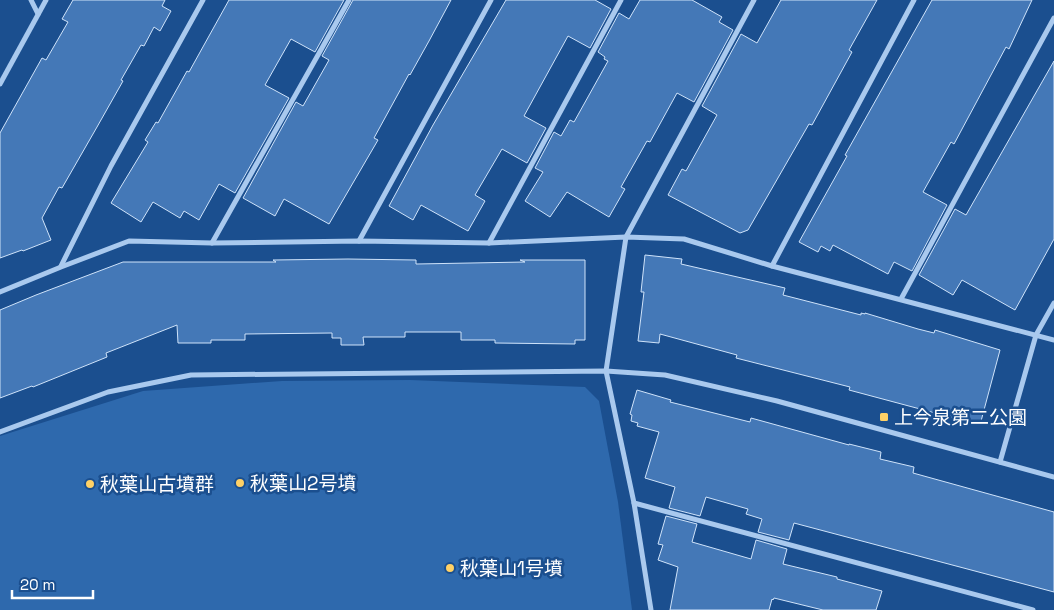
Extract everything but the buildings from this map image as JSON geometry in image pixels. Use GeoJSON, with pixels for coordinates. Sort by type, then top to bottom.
{"type":"FeatureCollection","features":[{"type":"Feature","properties":{"kind":"street"},"geometry":{"type":"LineString","coordinates":[[30,0],[38,14]]}},
{"type":"Feature","properties":{"kind":"street"},"geometry":{"type":"LineString","coordinates":[[0,84],[46,0]]}},
{"type":"Feature","properties":{"kind":"street"},"geometry":{"type":"LineString","coordinates":[[61,266],[111,166],[203,0]]}},
{"type":"Feature","properties":{"kind":"street"},"geometry":{"type":"LineString","coordinates":[[212,243],[349,0]]}},
{"type":"Feature","properties":{"kind":"street"},"geometry":{"type":"LineString","coordinates":[[359,241],[491,0]]}},
{"type":"Feature","properties":{"kind":"street"},"geometry":{"type":"LineString","coordinates":[[489,243],[621,0]]}},
{"type":"Feature","properties":{"kind":"street"},"geometry":{"type":"LineString","coordinates":[[651,610],[634,503],[606,371],[626,237],[754,0]]}},
{"type":"Feature","properties":{"kind":"street"},"geometry":{"type":"LineString","coordinates":[[772,266],[914,0]]}},
{"type":"Feature","properties":{"kind":"street"},"geometry":{"type":"LineString","coordinates":[[901,299],[1054,18]]}},
{"type":"Feature","properties":{"kind":"street"},"geometry":{"type":"LineString","coordinates":[[0,292],[61,266],[129,241],[212,243],[359,241],[489,243],[626,237],[684,239],[772,266],[1054,340]]}},
{"type":"Feature","properties":{"kind":"street"},"geometry":{"type":"LineString","coordinates":[[1000,462],[1036,335],[1054,303]]}},
{"type":"Feature","properties":{"kind":"street"},"geometry":{"type":"LineString","coordinates":[[0,432],[108,392],[191,375],[606,371],[665,375],[777,401],[1054,477]]}},
{"type":"Feature","properties":{"kind":"street"},"geometry":{"type":"LineString","coordinates":[[634,503],[1033,610]]}},
{"type":"Feature","properties":{"kind":"shaded area"},"geometry":{"type":"Polygon","coordinates":[[[410,380],[585,387],[599,401],[618,502],[632,610],[0,610],[0,436],[143,391],[282,381],[410,380]]]}},
{"type":"Feature","properties":{"kind":"place","name":"上今泉第二公園"},"geometry":{"type":"Point","coordinates":[884,417]}},
{"type":"Feature","properties":{"kind":"place","name":"秋葉山2号墳"},"geometry":{"type":"Point","coordinates":[240,483]}},
{"type":"Feature","properties":{"kind":"place","name":"秋葉山古墳群"},"geometry":{"type":"Point","coordinates":[90,484]}},
{"type":"Feature","properties":{"kind":"place","name":"秋葉山1号墳"},"geometry":{"type":"Point","coordinates":[450,568]}}]}
